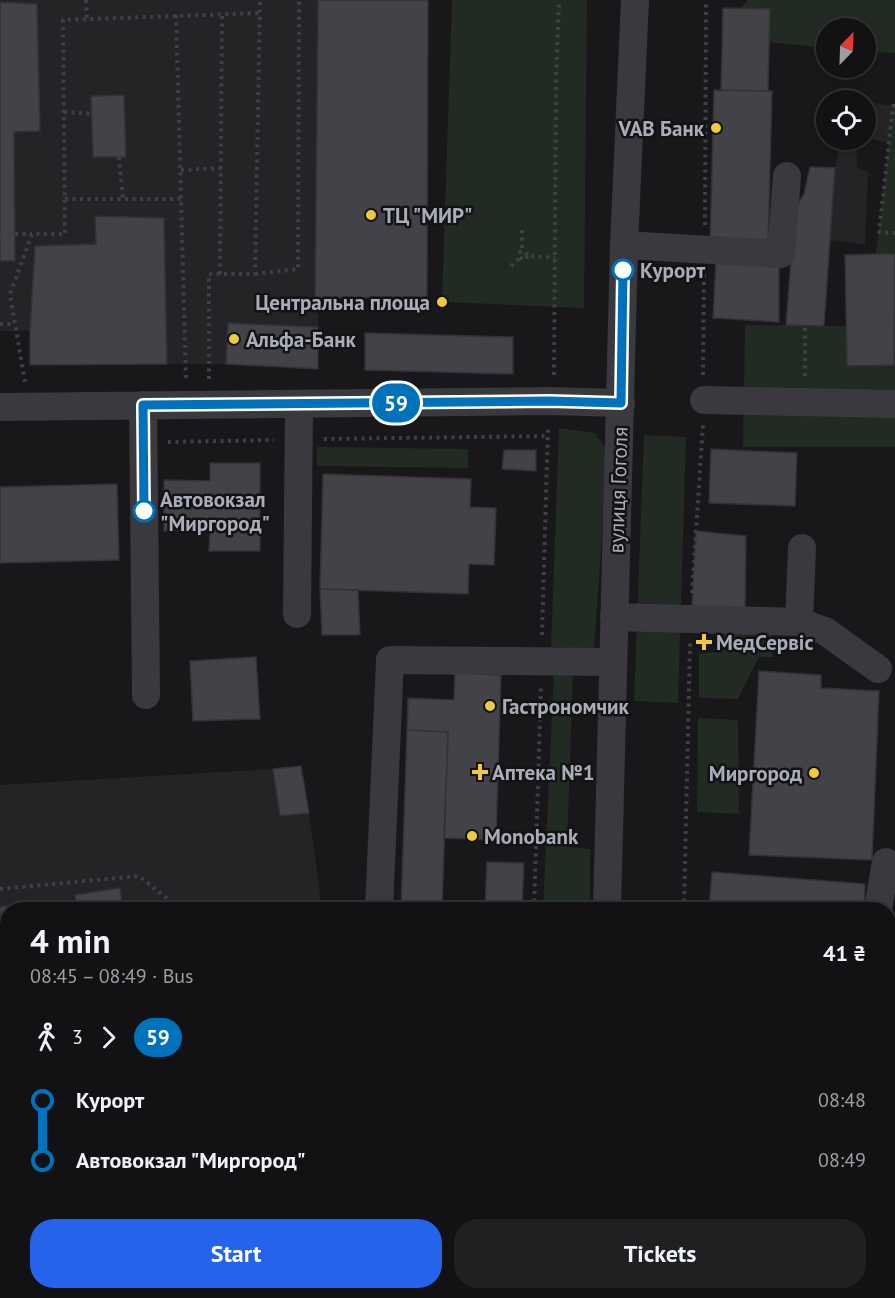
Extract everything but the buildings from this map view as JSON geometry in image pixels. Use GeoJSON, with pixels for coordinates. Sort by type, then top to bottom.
{"type":"FeatureCollection","features":[{"type":"Feature","properties":{"kind":"street","name":"вулиця Гоголя"},"geometry":{"type":"LineString","coordinates":[[607,902],[624,245],[635,0]]}},
{"type":"Feature","properties":{"kind":"street"},"geometry":{"type":"LineString","coordinates":[[624,245],[781,254],[787,176]]}},
{"type":"Feature","properties":{"kind":"street"},"geometry":{"type":"LineString","coordinates":[[704,400],[895,404]]}},
{"type":"Feature","properties":{"kind":"street"},"geometry":{"type":"LineString","coordinates":[[0,407],[549,401],[621,403]]}},
{"type":"Feature","properties":{"kind":"street"},"geometry":{"type":"LineString","coordinates":[[297,614],[299,404]]}},
{"type":"Feature","properties":{"kind":"street"},"geometry":{"type":"LineString","coordinates":[[143,405],[146,695]]}},
{"type":"Feature","properties":{"kind":"street"},"geometry":{"type":"LineString","coordinates":[[799,622],[802,548]]}},
{"type":"Feature","properties":{"kind":"street"},"geometry":{"type":"LineString","coordinates":[[614,617],[799,622],[825,631],[878,669]]}},
{"type":"Feature","properties":{"kind":"street"},"geometry":{"type":"LineString","coordinates":[[379,902],[390,660],[613,662]]}},
{"type":"Feature","properties":{"kind":"street"},"geometry":{"type":"LineString","coordinates":[[879,902],[886,862]]}},
{"type":"Feature","properties":{"kind":"path"},"geometry":{"type":"LineString","coordinates":[[86,0],[87,18]]}},
{"type":"Feature","properties":{"kind":"path"},"geometry":{"type":"LineString","coordinates":[[255,274],[260,0]]}},
{"type":"Feature","properties":{"kind":"path"},"geometry":{"type":"LineString","coordinates":[[209,381],[209,274],[255,274],[298,268],[299,0]]}},
{"type":"Feature","properties":{"kind":"path"},"geometry":{"type":"LineString","coordinates":[[534,902],[549,401],[555,369],[556,81],[559,0]]}},
{"type":"Feature","properties":{"kind":"path"},"geometry":{"type":"LineString","coordinates":[[684,902],[691,619],[704,400],[706,0]]}},
{"type":"Feature","properties":{"kind":"path"},"geometry":{"type":"LineString","coordinates":[[0,234],[65,234],[63,20],[260,13]]}},
{"type":"Feature","properties":{"kind":"path"},"geometry":{"type":"LineString","coordinates":[[220,274],[222,14]]}},
{"type":"Feature","properties":{"kind":"path"},"geometry":{"type":"LineString","coordinates":[[176,15],[186,381]]}},
{"type":"Feature","properties":{"kind":"path"},"geometry":{"type":"LineString","coordinates":[[895,106],[893,106],[879,232],[895,233]]}},
{"type":"Feature","properties":{"kind":"path"},"geometry":{"type":"LineString","coordinates":[[64,112],[92,114]]}},
{"type":"Feature","properties":{"kind":"path"},"geometry":{"type":"LineString","coordinates":[[119,157],[123,199]]}},
{"type":"Feature","properties":{"kind":"path"},"geometry":{"type":"LineString","coordinates":[[181,170],[221,168]]}},
{"type":"Feature","properties":{"kind":"path"},"geometry":{"type":"LineString","coordinates":[[65,199],[182,199]]}},
{"type":"Feature","properties":{"kind":"path"},"geometry":{"type":"LineString","coordinates":[[511,266],[519,259],[522,251],[522,230]]}},
{"type":"Feature","properties":{"kind":"path"},"geometry":{"type":"LineString","coordinates":[[25,382],[10,294],[32,234]]}},
{"type":"Feature","properties":{"kind":"path"},"geometry":{"type":"LineString","coordinates":[[522,251],[528,256],[555,258]]}},
{"type":"Feature","properties":{"kind":"path"},"geometry":{"type":"LineString","coordinates":[[519,259],[525,260],[528,256]]}},
{"type":"Feature","properties":{"kind":"path"},"geometry":{"type":"LineString","coordinates":[[0,324],[15,324]]}},
{"type":"Feature","properties":{"kind":"path"},"geometry":{"type":"LineString","coordinates":[[804,403],[805,326]]}},
{"type":"Feature","properties":{"kind":"path"},"geometry":{"type":"LineString","coordinates":[[143,442],[548,436]]}},
{"type":"Feature","properties":{"kind":"path"},"geometry":{"type":"LineString","coordinates":[[0,889],[139,876],[171,902]]}},
{"type":"Feature","properties":{"kind":"shaded area"},"geometry":{"type":"Polygon","coordinates":[[[0,0],[322,0],[318,327],[228,323],[226,364],[167,364],[164,218],[95,216],[96,244],[35,246],[30,331],[0,331],[0,0]]]}},
{"type":"Feature","properties":{"kind":"shaded area"},"geometry":{"type":"Polygon","coordinates":[[[452,0],[587,0],[584,308],[442,302],[452,0]]]}},
{"type":"Feature","properties":{"kind":"shaded area"},"geometry":{"type":"Polygon","coordinates":[[[748,0],[895,0],[895,53],[876,52],[876,18],[816,18],[816,47],[769,42],[770,9],[739,9],[748,0]]]}},
{"type":"Feature","properties":{"kind":"shaded area"},"geometry":{"type":"Polygon","coordinates":[[[876,103],[893,106],[889,143],[876,140],[876,103]]]}},
{"type":"Feature","properties":{"kind":"shaded area"},"geometry":{"type":"Polygon","coordinates":[[[895,105],[895,254],[876,254],[893,106],[895,105]]]}},
{"type":"Feature","properties":{"kind":"shaded area"},"geometry":{"type":"Polygon","coordinates":[[[838,150],[856,150],[857,167],[868,172],[865,245],[830,240],[838,150]]]}},
{"type":"Feature","properties":{"kind":"shaded area"},"geometry":{"type":"Polygon","coordinates":[[[893,318],[895,318],[895,447],[743,447],[745,325],[846,326],[894,365],[893,318]]]}},
{"type":"Feature","properties":{"kind":"shaded area"},"geometry":{"type":"Polygon","coordinates":[[[559,428],[595,433],[608,452],[594,649],[551,647],[559,428]]]}},
{"type":"Feature","properties":{"kind":"shaded area"},"geometry":{"type":"Polygon","coordinates":[[[644,435],[686,437],[678,703],[634,701],[644,435]]]}},
{"type":"Feature","properties":{"kind":"shaded area"},"geometry":{"type":"Polygon","coordinates":[[[317,447],[468,449],[468,468],[317,466],[317,447]]]}},
{"type":"Feature","properties":{"kind":"shaded area"},"geometry":{"type":"Polygon","coordinates":[[[724,632],[772,633],[773,657],[759,657],[738,699],[699,698],[699,653],[723,652],[724,632]]]}},
{"type":"Feature","properties":{"kind":"shaded area"},"geometry":{"type":"Polygon","coordinates":[[[554,672],[573,673],[567,847],[590,849],[590,902],[543,902],[554,672]]]}},
{"type":"Feature","properties":{"kind":"shaded area"},"geometry":{"type":"Polygon","coordinates":[[[698,718],[738,720],[739,814],[697,812],[698,718]]]}},
{"type":"Feature","properties":{"kind":"shaded area"},"geometry":{"type":"Polygon","coordinates":[[[273,769],[280,816],[309,813],[321,902],[0,902],[0,785],[273,769]]]}},
{"type":"Feature","properties":{"kind":"bus line","name":"59"},"geometry":{"type":"LineString","coordinates":[[144,511],[143,405],[549,401],[621,403],[623,270]]}},
{"type":"Feature","properties":{"kind":"place","name":"VAB Банк"},"geometry":{"type":"Point","coordinates":[716,128]}},
{"type":"Feature","properties":{"kind":"place","name":"ТЦ \"МИР\""},"geometry":{"type":"Point","coordinates":[371,215]}},
{"type":"Feature","properties":{"kind":"place","name":"Курорт"},"geometry":{"type":"Point","coordinates":[623,270]}},
{"type":"Feature","properties":{"kind":"place","name":"Центральна площа"},"geometry":{"type":"Point","coordinates":[442,302]}},
{"type":"Feature","properties":{"kind":"place","name":"Альфа-Банк"},"geometry":{"type":"Point","coordinates":[234,339]}},
{"type":"Feature","properties":{"kind":"place","name":"Автовокзал \"Миргород\""},"geometry":{"type":"Point","coordinates":[144,511]}},
{"type":"Feature","properties":{"kind":"place","name":"МедСервіс"},"geometry":{"type":"Point","coordinates":[704,642]}},
{"type":"Feature","properties":{"kind":"place","name":"Гастрономчик"},"geometry":{"type":"Point","coordinates":[490,706]}},
{"type":"Feature","properties":{"kind":"place","name":"Аптека №1"},"geometry":{"type":"Point","coordinates":[480,772]}},
{"type":"Feature","properties":{"kind":"place","name":"Миргород"},"geometry":{"type":"Point","coordinates":[814,773]}},
{"type":"Feature","properties":{"kind":"place","name":"Monobank"},"geometry":{"type":"Point","coordinates":[472,836]}}]}
